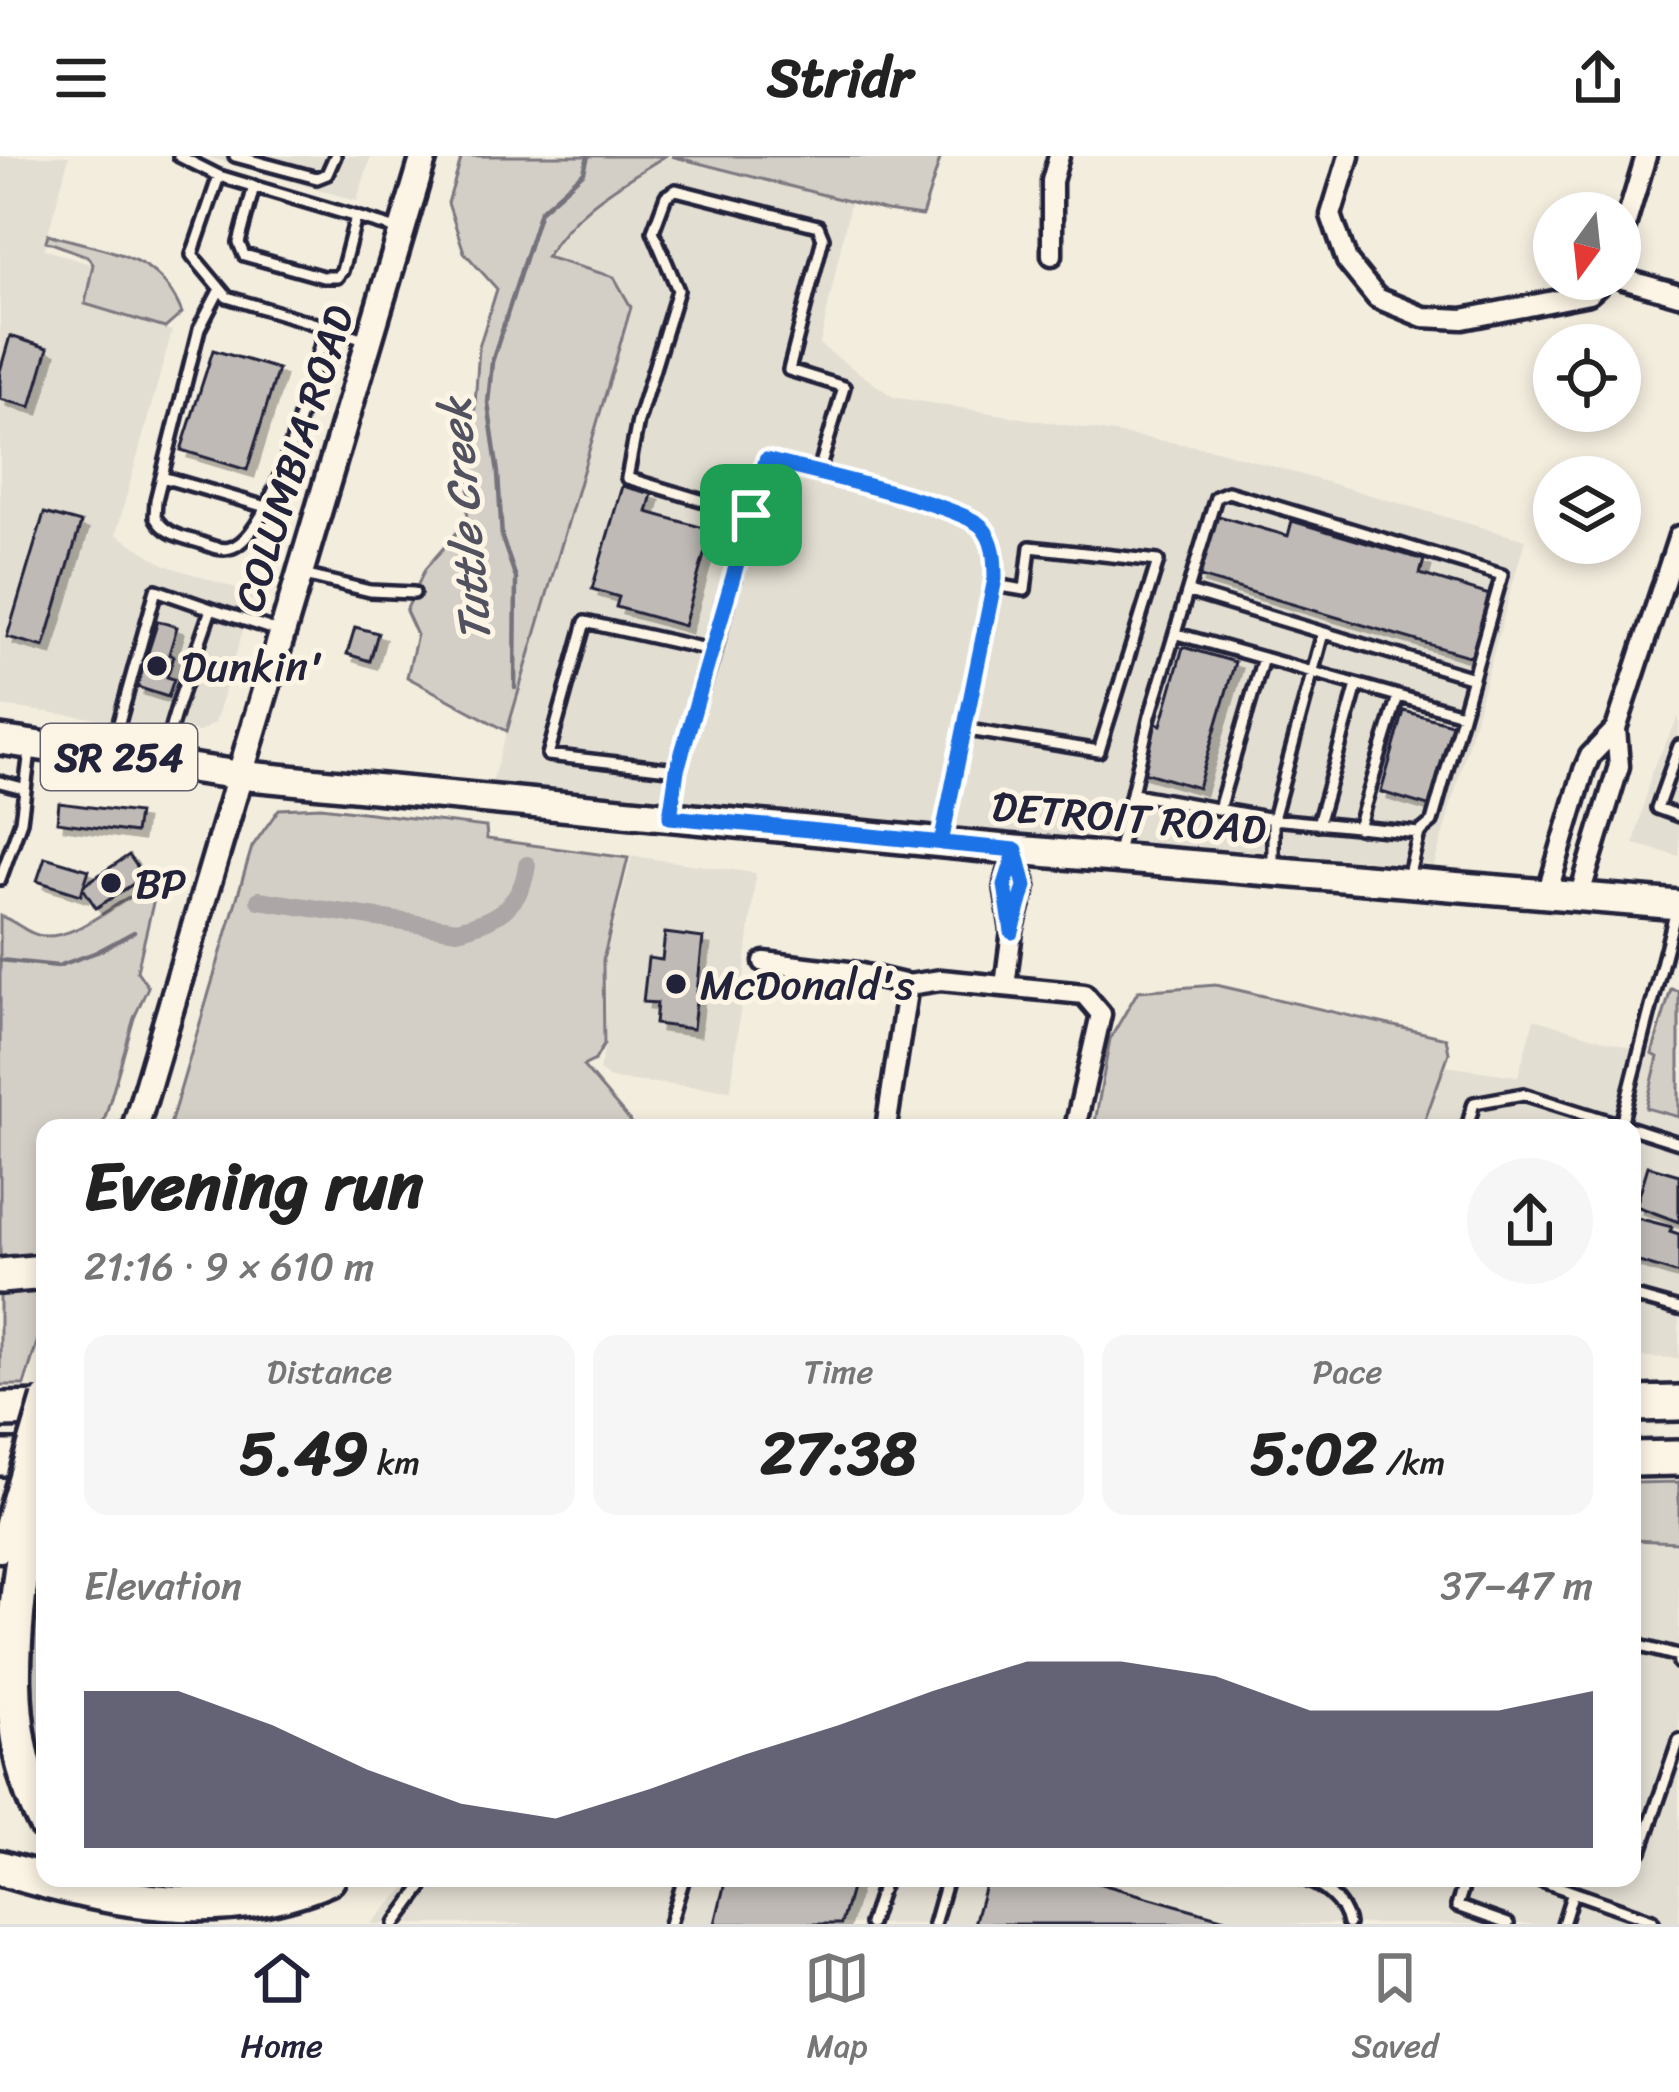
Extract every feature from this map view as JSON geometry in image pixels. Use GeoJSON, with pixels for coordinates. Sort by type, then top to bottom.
{"type":"FeatureCollection","features":[{"type":"Feature","properties":{"kind":"highway"},"geometry":{"type":"LineString","coordinates":[[0,1276],[36,1273]]}},
{"type":"Feature","properties":{"kind":"highway"},"geometry":{"type":"LineString","coordinates":[[1641,1404],[1679,1403]]}},
{"type":"Feature","properties":{"kind":"highway"},"geometry":{"type":"LineString","coordinates":[[0,1410],[36,1409]]}},
{"type":"Feature","properties":{"kind":"highway"},"geometry":{"type":"LineString","coordinates":[[0,1458],[36,1457]]}},
{"type":"Feature","properties":{"kind":"highway"},"geometry":{"type":"LineString","coordinates":[[1641,1459],[1679,1458]]}},
{"type":"Feature","properties":{"kind":"highway"},"geometry":{"type":"LineString","coordinates":[[0,1491],[36,1492]]}},
{"type":"Feature","properties":{"kind":"highway"},"geometry":{"type":"LineString","coordinates":[[11,1537],[7,1711],[15,1759],[36,1803]]}},
{"type":"Feature","properties":{"kind":"highway"},"geometry":{"type":"LineString","coordinates":[[0,1850],[36,1860]]}},
{"type":"Feature","properties":{"kind":"highway"},"geometry":{"type":"LineString","coordinates":[[0,1868],[36,1878]]}},
{"type":"Feature","properties":{"kind":"highway"},"geometry":{"type":"LineString","coordinates":[[68,1887],[178,1918],[218,1919],[270,1909],[311,1887]]}},
{"type":"Feature","properties":{"kind":"highway"},"geometry":{"type":"LineString","coordinates":[[129,1887],[180,1901],[217,1902],[276,1887]]}},
{"type":"Feature","properties":{"kind":"main road","name":"COLUMBIA ROAD"},"geometry":{"type":"LineString","coordinates":[[138,1119],[424,156]]}},
{"type":"Feature","properties":{"kind":"main road","name":"DETROIT ROAD"},"geometry":{"type":"LineString","coordinates":[[0,740],[238,775],[1016,850],[1678,905]]}},
{"type":"Feature","properties":{"kind":"main road"},"geometry":{"type":"LineString","coordinates":[[0,1607],[36,1435]]}},
{"type":"Feature","properties":{"kind":"main road"},"geometry":{"type":"LineString","coordinates":[[11,1537],[36,1488]]}},
{"type":"Feature","properties":{"kind":"street"},"geometry":{"type":"LineString","coordinates":[[1052,255],[1052,181],[1059,156]]}},
{"type":"Feature","properties":{"kind":"street"},"geometry":{"type":"LineString","coordinates":[[1349,156],[1331,215],[1347,261],[1377,298],[1423,317],[1463,319],[1555,300]]}},
{"type":"Feature","properties":{"kind":"street"},"geometry":{"type":"LineString","coordinates":[[1635,192],[1646,156]]}},
{"type":"Feature","properties":{"kind":"street"},"geometry":{"type":"LineString","coordinates":[[1641,284],[1679,295]]}},
{"type":"Feature","properties":{"kind":"street"},"geometry":{"type":"LineString","coordinates":[[1579,897],[1619,766],[1616,729],[1679,536]]}},
{"type":"Feature","properties":{"kind":"street"},"geometry":{"type":"LineString","coordinates":[[1547,894],[1584,770],[1590,756],[1616,729]]}},
{"type":"Feature","properties":{"kind":"street"},"geometry":{"type":"LineString","coordinates":[[1005,986],[1012,932],[1025,886],[1016,850]]}},
{"type":"Feature","properties":{"kind":"street"},"geometry":{"type":"LineString","coordinates":[[764,962],[908,985],[941,980],[1084,994],[1101,1014],[1077,1119]]}},
{"type":"Feature","properties":{"kind":"street"},"geometry":{"type":"LineString","coordinates":[[887,1119],[908,985]]}},
{"type":"Feature","properties":{"kind":"lane"},"geometry":{"type":"LineString","coordinates":[[178,156],[219,176],[402,231]]}},
{"type":"Feature","properties":{"kind":"lane"},"geometry":{"type":"LineString","coordinates":[[235,156],[316,178],[327,174],[335,156]]}},
{"type":"Feature","properties":{"kind":"lane"},"geometry":{"type":"LineString","coordinates":[[219,176],[192,255],[227,297],[369,340]]}},
{"type":"Feature","properties":{"kind":"lane"},"geometry":{"type":"LineString","coordinates":[[254,186],[239,243],[244,255],[337,277],[356,217]]}},
{"type":"Feature","properties":{"kind":"lane"},"geometry":{"type":"LineString","coordinates":[[751,515],[627,478],[638,421],[678,290],[653,231],[666,196],[676,190],[818,226],[823,238],[789,370],[844,386],[818,474]]}},
{"type":"Feature","properties":{"kind":"lane"},"geometry":{"type":"LineString","coordinates":[[220,289],[199,329],[162,477],[155,517],[163,530],[223,549],[241,542],[279,484],[326,327]]}},
{"type":"Feature","properties":{"kind":"lane"},"geometry":{"type":"LineString","coordinates":[[670,817],[677,770],[715,651],[766,460],[947,509],[977,523],[989,536],[994,585],[941,843]]}},
{"type":"Feature","properties":{"kind":"lane"},"geometry":{"type":"LineString","coordinates":[[162,477],[266,507]]}},
{"type":"Feature","properties":{"kind":"lane"},"geometry":{"type":"LineString","coordinates":[[1116,859],[1150,716],[1216,497],[1228,492],[1502,574],[1432,822],[1419,833],[1407,883]]}},
{"type":"Feature","properties":{"kind":"lane"},"geometry":{"type":"LineString","coordinates":[[962,729],[1099,751],[1158,561],[1030,548],[1025,590],[994,585]]}},
{"type":"Feature","properties":{"kind":"lane"},"geometry":{"type":"LineString","coordinates":[[298,573],[370,591],[414,593]]}},
{"type":"Feature","properties":{"kind":"lane"},"geometry":{"type":"LineString","coordinates":[[110,756],[156,590],[281,632]]}},
{"type":"Feature","properties":{"kind":"lane"},"geometry":{"type":"LineString","coordinates":[[1189,592],[1472,678]]}},
{"type":"Feature","properties":{"kind":"lane"},"geometry":{"type":"LineString","coordinates":[[163,764],[169,729],[211,609]]}},
{"type":"Feature","properties":{"kind":"lane"},"geometry":{"type":"LineString","coordinates":[[677,770],[548,755],[585,622],[715,651]]}},
{"type":"Feature","properties":{"kind":"lane"},"geometry":{"type":"LineString","coordinates":[[1273,872],[1273,819],[1323,633]]}},
{"type":"Feature","properties":{"kind":"lane"},"geometry":{"type":"LineString","coordinates":[[1177,634],[1462,714]]}},
{"type":"Feature","properties":{"kind":"lane"},"geometry":{"type":"LineString","coordinates":[[1219,809],[1263,658]]}},
{"type":"Feature","properties":{"kind":"lane"},"geometry":{"type":"LineString","coordinates":[[1318,824],[1358,686]]}},
{"type":"Feature","properties":{"kind":"lane"},"geometry":{"type":"LineString","coordinates":[[1358,828],[1398,696]]}},
{"type":"Feature","properties":{"kind":"lane"},"geometry":{"type":"LineString","coordinates":[[0,879],[21,820],[31,744]]}},
{"type":"Feature","properties":{"kind":"lane"},"geometry":{"type":"LineString","coordinates":[[1679,746],[1676,768],[1657,808],[1679,816]]}},
{"type":"Feature","properties":{"kind":"lane"},"geometry":{"type":"LineString","coordinates":[[0,782],[23,788]]}},
{"type":"Feature","properties":{"kind":"lane"},"geometry":{"type":"LineString","coordinates":[[1134,794],[1273,819],[1419,833]]}},
{"type":"Feature","properties":{"kind":"lane"},"geometry":{"type":"LineString","coordinates":[[1628,1119],[1678,905]]}},
{"type":"Feature","properties":{"kind":"lane"},"geometry":{"type":"LineString","coordinates":[[1470,1119],[1474,1103],[1523,1094],[1601,1119]]}},
{"type":"Feature","properties":{"kind":"lane"},"geometry":{"type":"LineString","coordinates":[[1641,1132],[1679,1143]]}},
{"type":"Feature","properties":{"kind":"lane"},"geometry":{"type":"LineString","coordinates":[[1641,1299],[1679,1310]]}},
{"type":"Feature","properties":{"kind":"lane"},"geometry":{"type":"LineString","coordinates":[[1641,1646],[1678,1656],[1679,1663]]}},
{"type":"Feature","properties":{"kind":"lane"},"geometry":{"type":"LineString","coordinates":[[1641,1851],[1679,1740]]}},
{"type":"Feature","properties":{"kind":"lane"},"geometry":{"type":"LineString","coordinates":[[395,1924],[422,1887]]}},
{"type":"Feature","properties":{"kind":"lane"},"geometry":{"type":"LineString","coordinates":[[670,1924],[681,1887]]}},
{"type":"Feature","properties":{"kind":"lane"},"geometry":{"type":"LineString","coordinates":[[870,1924],[882,1887]]}},
{"type":"Feature","properties":{"kind":"lane"},"geometry":{"type":"LineString","coordinates":[[934,1924],[944,1887]]}},
{"type":"Feature","properties":{"kind":"lane"},"geometry":{"type":"LineString","coordinates":[[1323,1887],[1347,1914],[1348,1924]]}},
{"type":"Feature","properties":{"kind":"lane"},"geometry":{"type":"LineString","coordinates":[[1463,1887],[1456,1906],[1508,1924]]}},
{"type":"Feature","properties":{"kind":"lane"},"geometry":{"type":"LineString","coordinates":[[1559,1887],[1654,1924]]}},
{"type":"Feature","properties":{"kind":"lane"},"geometry":{"type":"LineString","coordinates":[[1563,1924],[1573,1892]]}},
{"type":"Feature","properties":{"kind":"shaded area"},"geometry":{"type":"Polygon","coordinates":[[[0,156],[69,156],[44,249],[93,265],[86,304],[172,331],[116,534],[165,565],[254,594],[215,723],[199,732],[0,706],[0,156]]]}},
{"type":"Feature","properties":{"kind":"shaded area"},"geometry":{"type":"Polygon","coordinates":[[[206,156],[371,156],[357,201],[206,156]]]}},
{"type":"Feature","properties":{"kind":"shaded area"},"geometry":{"type":"Polygon","coordinates":[[[462,156],[665,156],[584,211],[546,257],[614,277],[631,307],[507,731],[407,677],[417,635],[406,611],[425,569],[467,521],[479,347],[497,289],[464,252],[448,203],[462,156]]]}},
{"type":"Feature","properties":{"kind":"shaded area"},"geometry":{"type":"Polygon","coordinates":[[[552,156],[670,156],[851,199],[820,345],[893,397],[1213,449],[1525,540],[1434,866],[1105,839],[1093,857],[487,799],[631,308],[525,258],[552,156]]]}},
{"type":"Feature","properties":{"kind":"shaded area"},"geometry":{"type":"Polygon","coordinates":[[[671,156],[941,156],[922,216],[671,156]]]}},
{"type":"Feature","properties":{"kind":"shaded area"},"geometry":{"type":"Polygon","coordinates":[[[48,234],[144,266],[172,293],[182,313],[165,328],[85,304],[93,264],[87,256],[46,241],[48,234]]]}},
{"type":"Feature","properties":{"kind":"shaded area"},"geometry":{"type":"Polygon","coordinates":[[[1679,716],[1679,856],[1634,844],[1652,770],[1679,716]]]}},
{"type":"Feature","properties":{"kind":"shaded area"},"geometry":{"type":"Polygon","coordinates":[[[321,807],[486,827],[487,839],[628,858],[603,960],[604,1044],[595,1060],[583,1066],[628,1119],[172,1119],[252,847],[279,809],[321,807]]]}},
{"type":"Feature","properties":{"kind":"shaded area"},"geometry":{"type":"Polygon","coordinates":[[[632,856],[756,873],[731,1090],[610,1079],[599,1070],[606,1042],[605,959],[632,856]]]}},
{"type":"Feature","properties":{"kind":"shaded area"},"geometry":{"type":"Polygon","coordinates":[[[157,886],[137,971],[148,987],[134,1018],[105,1119],[36,1119],[36,1260],[0,1266],[0,916],[37,935],[58,935],[157,886]]]}},
{"type":"Feature","properties":{"kind":"shaded area"},"geometry":{"type":"Polygon","coordinates":[[[1216,985],[1446,1038],[1449,1053],[1425,1119],[1096,1119],[1110,1039],[1138,991],[1216,985]]]}},
{"type":"Feature","properties":{"kind":"shaded area"},"geometry":{"type":"Polygon","coordinates":[[[1671,989],[1679,991],[1679,1117],[1646,1108],[1658,1057],[1652,1054],[1671,989]]]}},
{"type":"Feature","properties":{"kind":"shaded area"},"geometry":{"type":"Polygon","coordinates":[[[1534,1019],[1658,1056],[1646,1107],[1679,1117],[1679,1358],[1641,1357],[1641,1119],[1426,1119],[1445,1066],[1518,1076],[1534,1019]]]}},
{"type":"Feature","properties":{"kind":"shaded area"},"geometry":{"type":"Polygon","coordinates":[[[0,1287],[36,1287],[36,1346],[24,1385],[0,1385],[0,1287]]]}},
{"type":"Feature","properties":{"kind":"shaded area"},"geometry":{"type":"Polygon","coordinates":[[[1679,1482],[1679,1542],[1641,1540],[1641,1483],[1679,1482]]]}},
{"type":"Feature","properties":{"kind":"shaded area"},"geometry":{"type":"Polygon","coordinates":[[[1641,1540],[1679,1542],[1679,1924],[371,1924],[406,1887],[1641,1887],[1641,1540]]]}},
{"type":"Feature","properties":{"kind":"shaded area"},"geometry":{"type":"Polygon","coordinates":[[[36,1557],[36,1744],[18,1665],[36,1557]]]}},
{"type":"Feature","properties":{"kind":"building"},"geometry":{"type":"Polygon","coordinates":[[[10,336],[48,348],[31,407],[0,399],[0,371],[10,336]]]}},
{"type":"Feature","properties":{"kind":"building"},"geometry":{"type":"Polygon","coordinates":[[[213,350],[278,369],[247,470],[181,450],[213,350]]]}},
{"type":"Feature","properties":{"kind":"building"},"geometry":{"type":"Polygon","coordinates":[[[622,486],[652,494],[647,512],[711,530],[684,626],[616,607],[619,597],[592,589],[622,486]]]}},
{"type":"Feature","properties":{"kind":"building"},"geometry":{"type":"Polygon","coordinates":[[[44,513],[81,523],[44,647],[7,637],[44,513]]]}},
{"type":"Feature","properties":{"kind":"building"},"geometry":{"type":"Polygon","coordinates":[[[1215,515],[1288,536],[1292,521],[1424,560],[1420,574],[1493,596],[1475,658],[1197,576],[1215,515]]]}},
{"type":"Feature","properties":{"kind":"building","name":"Dunkin'"},"geometry":{"type":"Polygon","coordinates":[[[158,621],[177,627],[169,654],[174,656],[167,677],[174,679],[168,697],[137,687],[158,621]]]}},
{"type":"Feature","properties":{"kind":"building"},"geometry":{"type":"Polygon","coordinates":[[[355,627],[378,633],[370,661],[347,654],[355,627]]]}},
{"type":"Feature","properties":{"kind":"building"},"geometry":{"type":"Polygon","coordinates":[[[1183,647],[1235,662],[1198,788],[1140,771],[1154,722],[1161,725],[1183,647]]]}},
{"type":"Feature","properties":{"kind":"building"},"geometry":{"type":"Polygon","coordinates":[[[1404,711],[1455,725],[1431,807],[1381,792],[1404,711]]]}},
{"type":"Feature","properties":{"kind":"building"},"geometry":{"type":"Polygon","coordinates":[[[59,803],[138,813],[135,833],[57,822],[59,803]]]}},
{"type":"Feature","properties":{"kind":"building","name":"BP"},"geometry":{"type":"Polygon","coordinates":[[[129,855],[144,877],[96,908],[83,888],[81,895],[37,881],[45,857],[89,870],[84,885],[129,855]]]}},
{"type":"Feature","properties":{"kind":"building"},"geometry":{"type":"Polygon","coordinates":[[[665,933],[703,938],[693,1029],[655,1024],[657,1003],[643,1002],[648,958],[662,960],[665,933]]]}},
{"type":"Feature","properties":{"kind":"building"},"geometry":{"type":"Polygon","coordinates":[[[1648,1166],[1679,1175],[1679,1222],[1641,1208],[1648,1166]]]}},
{"type":"Feature","properties":{"kind":"building"},"geometry":{"type":"Polygon","coordinates":[[[1641,1219],[1672,1227],[1670,1231],[1679,1234],[1679,1274],[1641,1263],[1641,1219]]]}},
{"type":"Feature","properties":{"kind":"building"},"geometry":{"type":"Polygon","coordinates":[[[724,1887],[851,1887],[841,1924],[715,1924],[724,1887]]]}},
{"type":"Feature","properties":{"kind":"building"},"geometry":{"type":"Polygon","coordinates":[[[984,1887],[1112,1887],[1243,1924],[974,1924],[984,1887]]]}},
{"type":"Feature","properties":{"kind":"waterway","name":"Tuttle Creek"},"geometry":{"type":"LineString","coordinates":[[515,688],[516,578],[502,538],[488,403],[492,362],[540,211],[584,172],[588,156]]}},
{"type":"Feature","properties":{"kind":"waterway","name":"Tuttle Creek"},"geometry":{"type":"LineString","coordinates":[[259,900],[457,930],[504,910],[519,891],[527,865]]}},
{"type":"Feature","properties":{"kind":"waterway","name":"Tuttle Creek"},"geometry":{"type":"LineString","coordinates":[[0,960],[58,966],[134,932]]}},
{"type":"Feature","properties":{"kind":"place","name":"Dunkin'"},"geometry":{"type":"Point","coordinates":[157,666]}},
{"type":"Feature","properties":{"kind":"place","name":"BP"},"geometry":{"type":"Point","coordinates":[111,883]}},
{"type":"Feature","properties":{"kind":"place","name":"McDonald's"},"geometry":{"type":"Point","coordinates":[676,984]}},
{"type":"Feature","properties":{"kind":"route"},"geometry":{"type":"LineString","coordinates":[[751,515],[677,770],[670,817],[731,822],[836,833],[941,843],[1016,850],[1005,885],[1012,932],[1025,886],[1016,850],[941,843],[995,579],[989,536],[977,523],[947,509],[766,460],[751,515]]}}]}
